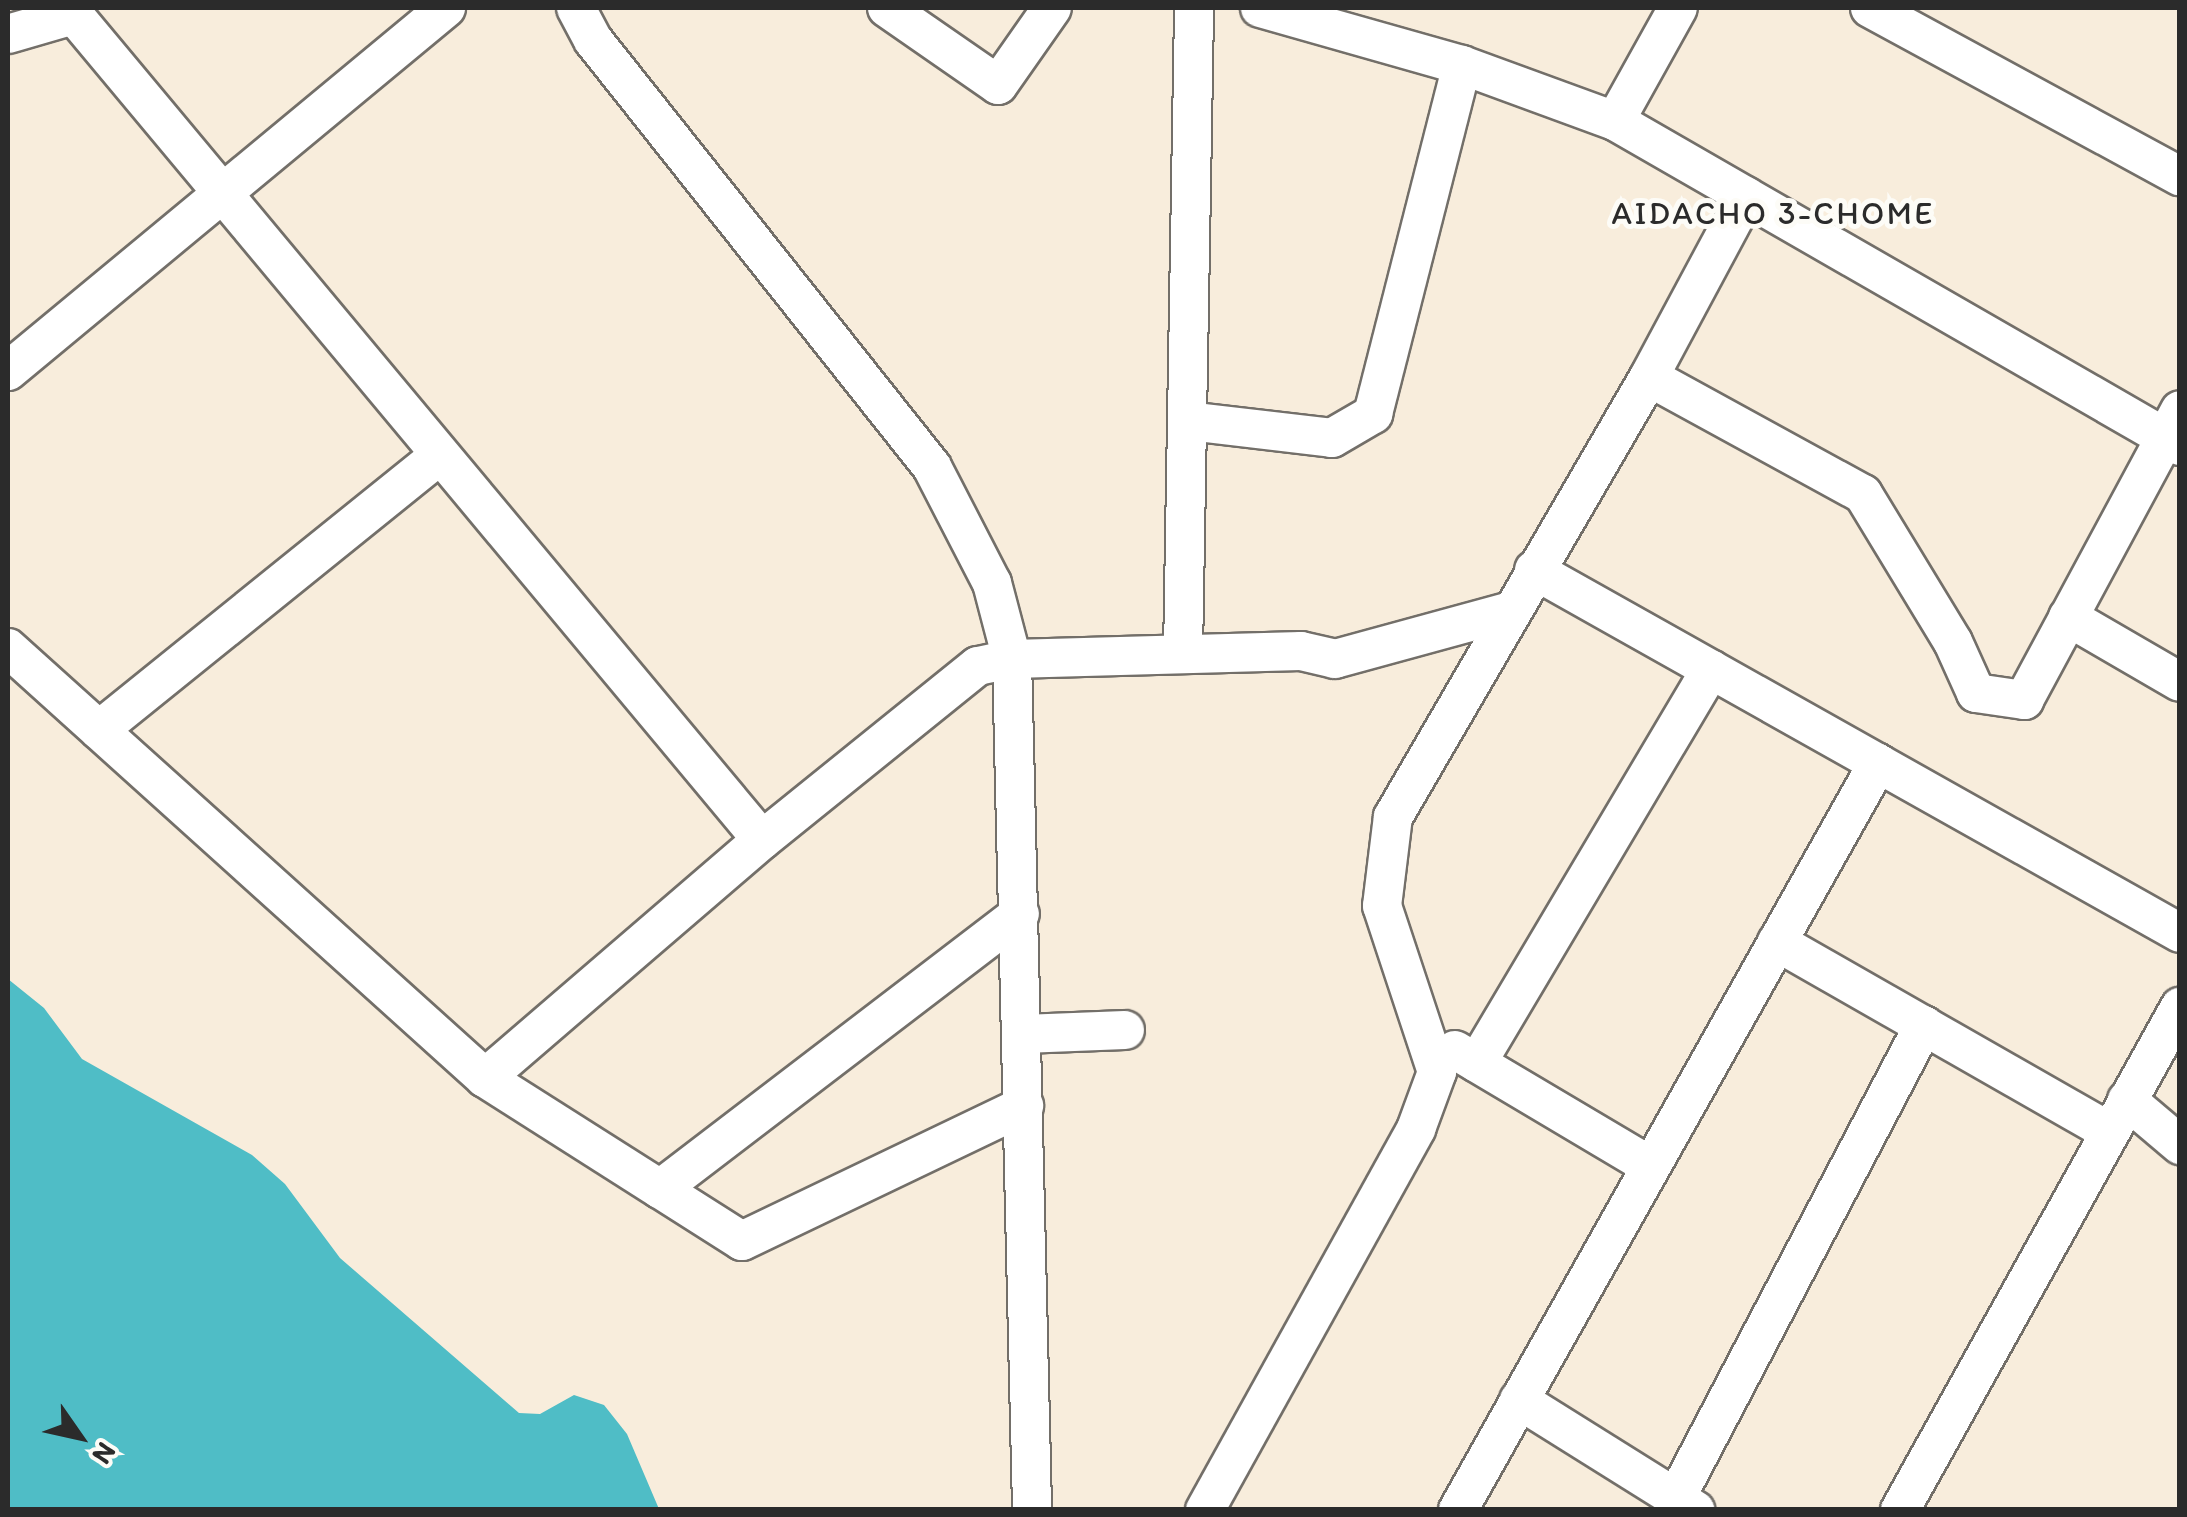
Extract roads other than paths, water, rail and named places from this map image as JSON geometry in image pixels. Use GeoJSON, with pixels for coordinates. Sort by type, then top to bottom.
{"type":"FeatureCollection","features":[{"type":"Feature","properties":{"kind":"street"},"geometry":{"type":"LineString","coordinates":[[8,371],[446,8]]}},
{"type":"Feature","properties":{"kind":"street"},"geometry":{"type":"LineString","coordinates":[[576,8],[592,40],[932,466],[992,583],[1012,659],[1032,1510]]}},
{"type":"Feature","properties":{"kind":"street"},"geometry":{"type":"LineString","coordinates":[[886,8],[998,85],[1052,8]]}},
{"type":"Feature","properties":{"kind":"street"},"geometry":{"type":"LineString","coordinates":[[1183,654],[1194,8]]}},
{"type":"Feature","properties":{"kind":"street"},"geometry":{"type":"LineString","coordinates":[[1260,8],[1462,64],[1615,121],[2174,431],[2024,700],[1976,693],[1953,642],[1862,494],[1648,377]]}},
{"type":"Feature","properties":{"kind":"street"},"geometry":{"type":"LineString","coordinates":[[1615,121],[1678,8]]}},
{"type":"Feature","properties":{"kind":"street"},"geometry":{"type":"LineString","coordinates":[[1870,8],[2180,176]]}},
{"type":"Feature","properties":{"kind":"street"},"geometry":{"type":"LineString","coordinates":[[8,34],[78,11],[222,194],[762,840]]}},
{"type":"Feature","properties":{"kind":"street"},"geometry":{"type":"LineString","coordinates":[[1188,420],[1332,438],[1373,414],[1462,64]]}},
{"type":"Feature","properties":{"kind":"street"},"geometry":{"type":"LineString","coordinates":[[1205,1510],[1416,1129],[1436,1072],[1382,906],[1393,817],[1648,377],[1746,196]]}},
{"type":"Feature","properties":{"kind":"street"},"geometry":{"type":"LineString","coordinates":[[99,730],[440,454]]}},
{"type":"Feature","properties":{"kind":"street"},"geometry":{"type":"LineString","coordinates":[[1534,570],[2180,932]]}},
{"type":"Feature","properties":{"kind":"street"},"geometry":{"type":"LineString","coordinates":[[485,1078],[762,840],[978,666],[1012,659],[1301,651],[1335,659],[1511,610]]}},
{"type":"Feature","properties":{"kind":"street"},"geometry":{"type":"LineString","coordinates":[[2068,617],[2180,682]]}},
{"type":"Feature","properties":{"kind":"street"},"geometry":{"type":"LineString","coordinates":[[8,648],[485,1078],[742,1241],[1024,1106]]}},
{"type":"Feature","properties":{"kind":"street"},"geometry":{"type":"LineString","coordinates":[[1476,1063],[1711,669]]}},
{"type":"Feature","properties":{"kind":"street"},"geometry":{"type":"LineString","coordinates":[[1458,1510],[1878,763]]}},
{"type":"Feature","properties":{"kind":"street"},"geometry":{"type":"LineString","coordinates":[[660,1188],[1020,914]]}},
{"type":"Feature","properties":{"kind":"street"},"geometry":{"type":"LineString","coordinates":[[1777,942],[1924,1026],[2180,1145]]}},
{"type":"Feature","properties":{"kind":"street"},"geometry":{"type":"LineString","coordinates":[[1900,1510],[2180,1007]]}},
{"type":"Feature","properties":{"kind":"street"},"geometry":{"type":"LineString","coordinates":[[1519,1400],[1686,1504],[1924,1026]]}},
{"type":"Feature","properties":{"kind":"street"},"geometry":{"type":"LineString","coordinates":[[1023,1034],[1125,1030]]}},
{"type":"Feature","properties":{"kind":"street"},"geometry":{"type":"LineString","coordinates":[[1424,1032],[1650,1166]]}},
{"type":"Feature","properties":{"kind":"water"},"geometry":{"type":"Polygon","coordinates":[[[8,979],[44,1008],[82,1059],[252,1155],[285,1184],[340,1258],[519,1413],[540,1414],[574,1395],[604,1405],[627,1434],[659,1509],[8,1509],[8,979]]]}},
{"type":"Feature","properties":{"kind":"district","name":"AIDACHO 3-CHOME"},"geometry":{"type":"Point","coordinates":[1773,213]}}]}
